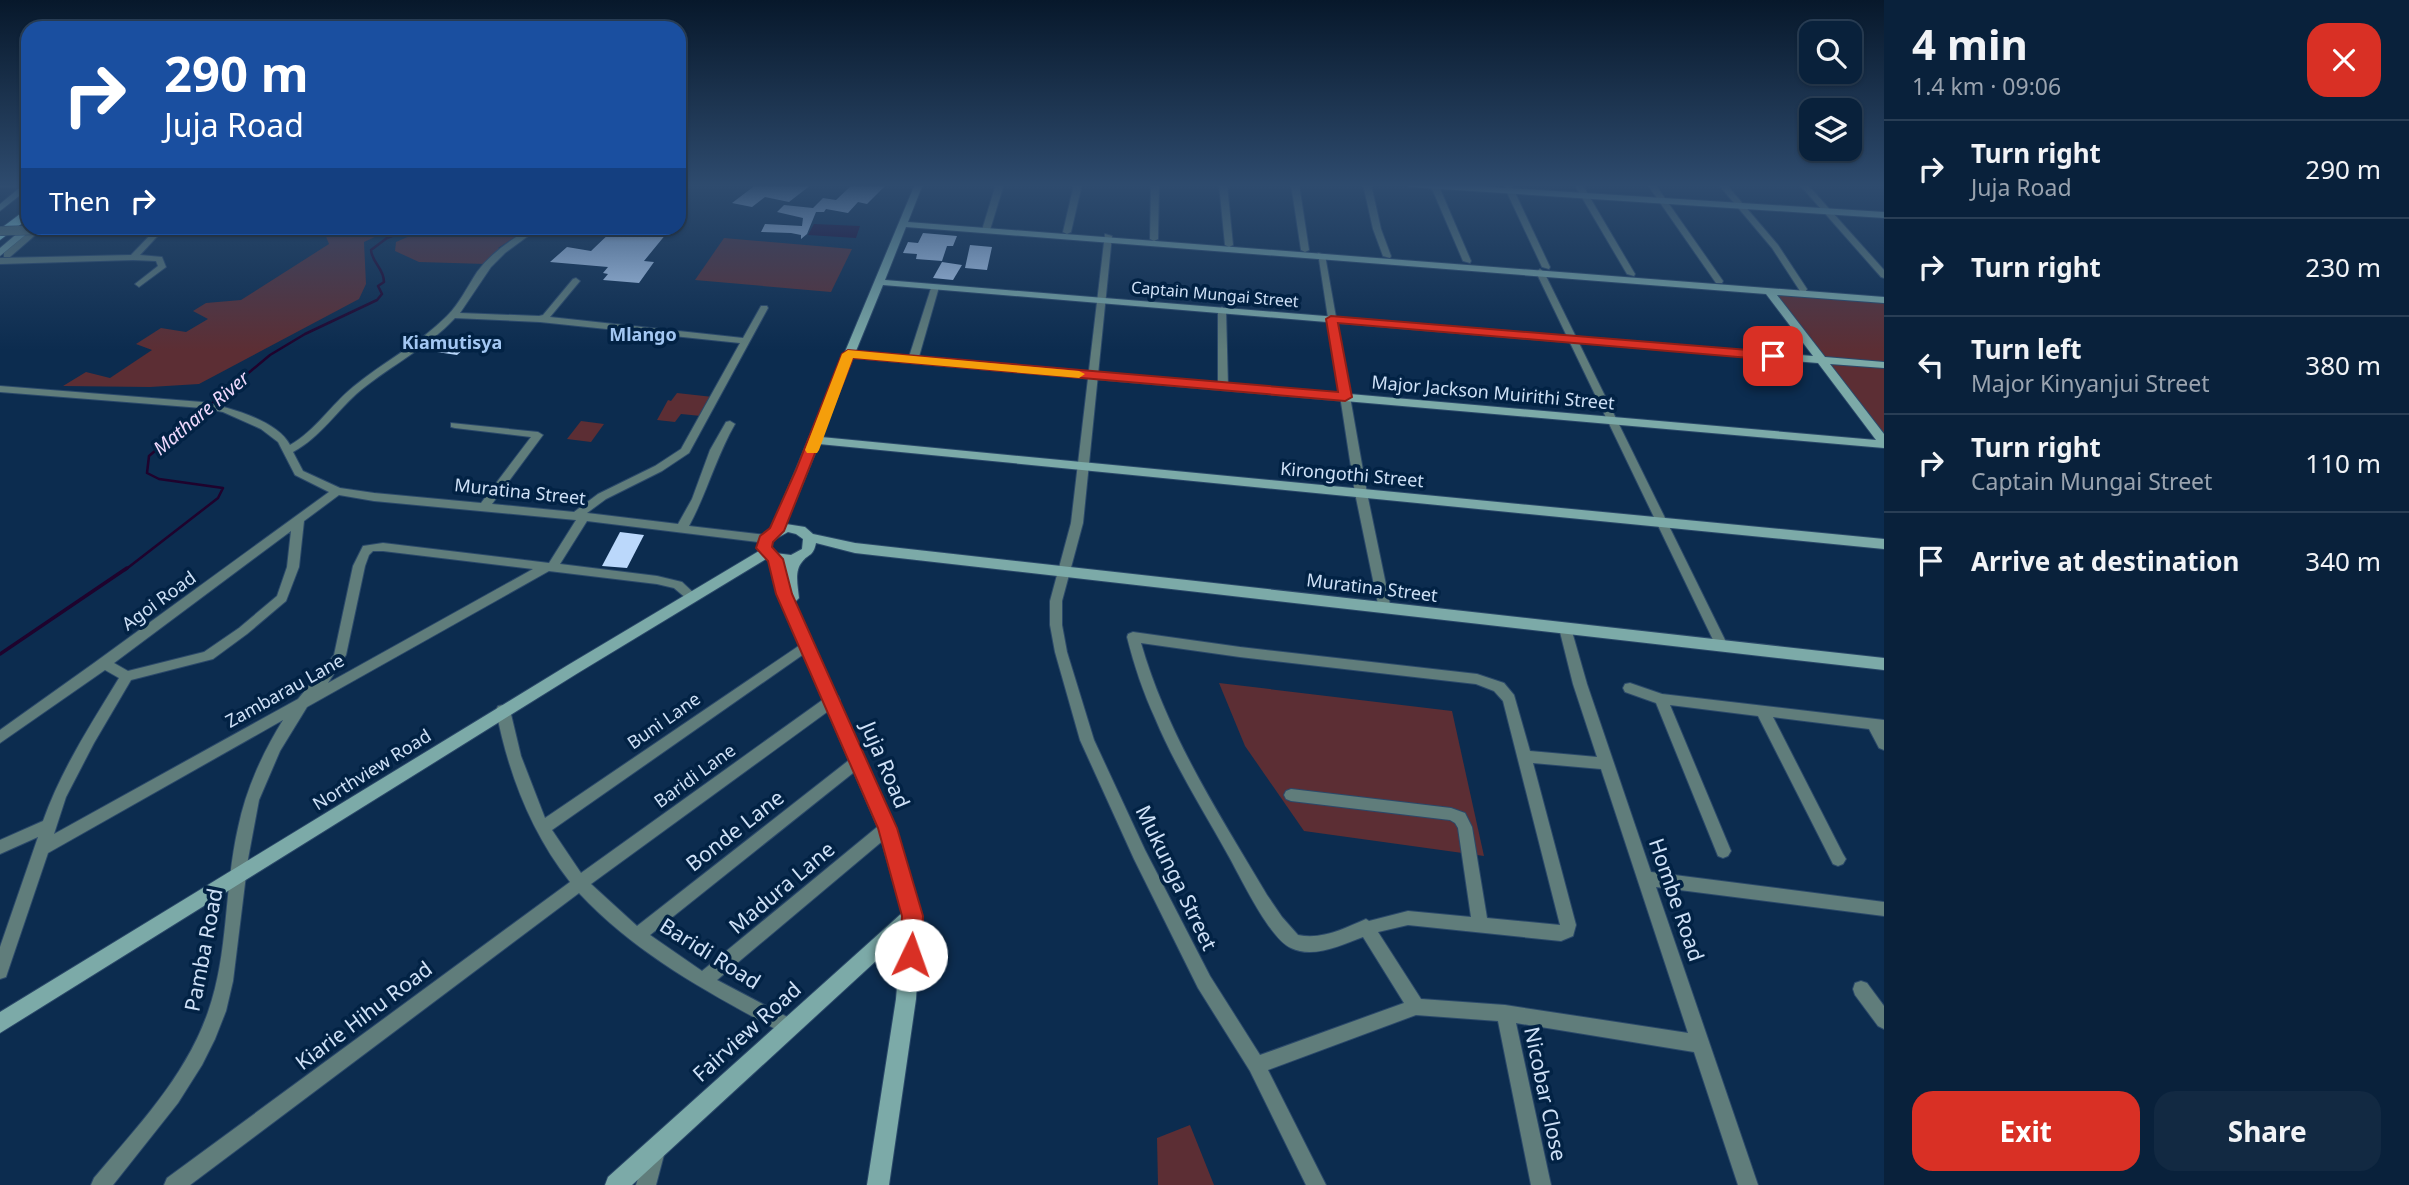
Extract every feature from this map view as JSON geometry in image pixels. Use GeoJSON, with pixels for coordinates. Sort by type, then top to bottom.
{"type":"FeatureCollection","features":[{"type":"Feature","properties":{"kind":"main road"},"geometry":{"type":"LineString","coordinates":[[2,257],[22,239]]}},
{"type":"Feature","properties":{"kind":"main road"},"geometry":{"type":"LineString","coordinates":[[771,546],[897,239]]}},
{"type":"Feature","properties":{"kind":"main road"},"geometry":{"type":"LineString","coordinates":[[1123,239],[1321,255],[1631,274],[1884,297]]}},
{"type":"Feature","properties":{"kind":"main road"},"geometry":{"type":"LineString","coordinates":[[1158,239],[1467,261],[1769,291],[1884,297]]}},
{"type":"Feature","properties":{"kind":"main road","name":"Captain Mungai Street"},"geometry":{"type":"LineString","coordinates":[[879,282],[1884,365]]}},
{"type":"Feature","properties":{"kind":"main road"},"geometry":{"type":"LineString","coordinates":[[1769,291],[1884,443]]}},
{"type":"Feature","properties":{"kind":"main road","name":"Major Jackson Muirithi Street"},"geometry":{"type":"LineString","coordinates":[[848,354],[1613,422],[1884,443]]}},
{"type":"Feature","properties":{"kind":"main road","name":"Kirongothi Street"},"geometry":{"type":"LineString","coordinates":[[816,440],[1884,544]]}},
{"type":"Feature","properties":{"kind":"main road"},"geometry":{"type":"LineString","coordinates":[[771,546],[794,529],[790,498]]}},
{"type":"Feature","properties":{"kind":"main road","name":"Muratina Street"},"geometry":{"type":"LineString","coordinates":[[794,529],[809,537],[855,548],[1884,664]]}},
{"type":"Feature","properties":{"kind":"main road","name":"Juja Road"},"geometry":{"type":"LineString","coordinates":[[795,620],[790,577],[802,555],[811,547],[809,537]]}},
{"type":"Feature","properties":{"kind":"main road","name":"Muratina Street"},"geometry":{"type":"LineString","coordinates":[[771,546],[802,555],[855,548]]}},
{"type":"Feature","properties":{"kind":"main road","name":"Northview Road"},"geometry":{"type":"LineString","coordinates":[[0,1023],[771,546]]}},
{"type":"Feature","properties":{"kind":"main road","name":"Juja Road"},"geometry":{"type":"LineString","coordinates":[[771,546],[784,594],[833,700],[887,828],[912,916],[906,999],[878,1185]]}},
{"type":"Feature","properties":{"kind":"main road","name":"Fairview Road"},"geometry":{"type":"LineString","coordinates":[[616,1185],[912,916]]}},
{"type":"Feature","properties":{"kind":"street"},"geometry":{"type":"LineString","coordinates":[[133,257],[150,239]]}},
{"type":"Feature","properties":{"kind":"street"},"geometry":{"type":"LineString","coordinates":[[289,450],[306,441],[353,391],[410,352],[454,315],[466,302],[476,281],[496,257],[520,239]]}},
{"type":"Feature","properties":{"kind":"street","name":"Mukunga Street"},"geometry":{"type":"LineString","coordinates":[[1107,239],[1077,523],[1056,601],[1056,625],[1070,687],[1087,740],[1139,854],[1204,982],[1256,1065],[1316,1185]]}},
{"type":"Feature","properties":{"kind":"street"},"geometry":{"type":"LineString","coordinates":[[1229,239],[1230,245]]}},
{"type":"Feature","properties":{"kind":"street"},"geometry":{"type":"LineString","coordinates":[[1303,239],[1305,250]]}},
{"type":"Feature","properties":{"kind":"street"},"geometry":{"type":"LineString","coordinates":[[1381,239],[1387,256]]}},
{"type":"Feature","properties":{"kind":"street"},"geometry":{"type":"LineString","coordinates":[[1458,239],[1467,261]]}},
{"type":"Feature","properties":{"kind":"street"},"geometry":{"type":"LineString","coordinates":[[1531,239],[1572,340],[1664,521],[1723,646]]}},
{"type":"Feature","properties":{"kind":"street"},"geometry":{"type":"LineString","coordinates":[[1611,239],[1631,274]]}},
{"type":"Feature","properties":{"kind":"street"},"geometry":{"type":"LineString","coordinates":[[1690,239],[1719,281]]}},
{"type":"Feature","properties":{"kind":"street"},"geometry":{"type":"LineString","coordinates":[[1768,239],[1803,289]]}},
{"type":"Feature","properties":{"kind":"street"},"geometry":{"type":"LineString","coordinates":[[1853,239],[1884,275]]}},
{"type":"Feature","properties":{"kind":"street"},"geometry":{"type":"LineString","coordinates":[[1321,255],[1361,493],[1385,609]]}},
{"type":"Feature","properties":{"kind":"street"},"geometry":{"type":"LineString","coordinates":[[2,257],[133,257],[152,258],[162,263],[159,271],[139,284]]}},
{"type":"Feature","properties":{"kind":"street"},"geometry":{"type":"LineString","coordinates":[[540,319],[546,317],[576,281]]}},
{"type":"Feature","properties":{"kind":"street"},"geometry":{"type":"LineString","coordinates":[[914,360],[935,287]]}},
{"type":"Feature","properties":{"kind":"street"},"geometry":{"type":"LineString","coordinates":[[691,596],[670,582],[549,568],[589,503],[674,460],[685,451],[764,308]]}},
{"type":"Feature","properties":{"kind":"street"},"geometry":{"type":"LineString","coordinates":[[1222,310],[1223,387]]}},
{"type":"Feature","properties":{"kind":"street"},"geometry":{"type":"LineString","coordinates":[[454,315],[540,319],[745,341]]}},
{"type":"Feature","properties":{"kind":"street","name":"Muratina Street"},"geometry":{"type":"LineString","coordinates":[[0,389],[202,405],[226,410],[265,427],[282,440],[299,473],[337,491],[681,529],[771,546]]}},
{"type":"Feature","properties":{"kind":"street"},"geometry":{"type":"LineString","coordinates":[[455,425],[538,435],[483,508]]}},
{"type":"Feature","properties":{"kind":"street"},"geometry":{"type":"LineString","coordinates":[[681,529],[698,499],[715,450],[730,425]]}},
{"type":"Feature","properties":{"kind":"street","name":"Agoi Road"},"geometry":{"type":"LineString","coordinates":[[0,737],[337,491]]}},
{"type":"Feature","properties":{"kind":"street"},"geometry":{"type":"LineString","coordinates":[[104,663],[127,676],[208,656],[243,631],[282,598],[293,567],[298,521]]}},
{"type":"Feature","properties":{"kind":"street","name":"Pamba Road"},"geometry":{"type":"LineString","coordinates":[[101,1185],[186,1076],[207,1038],[221,996],[239,877],[239,855],[254,796],[264,768],[303,703],[340,654],[352,613],[357,571],[367,549],[383,547],[498,559],[549,568]]}},
{"type":"Feature","properties":{"kind":"street","name":"Zambarau Lane"},"geometry":{"type":"LineString","coordinates":[[42,848],[549,568]]}},
{"type":"Feature","properties":{"kind":"street","name":"Hombe Road"},"geometry":{"type":"LineString","coordinates":[[1565,628],[1607,764],[1748,1185]]}},
{"type":"Feature","properties":{"kind":"street"},"geometry":{"type":"LineString","coordinates":[[1133,637],[1486,680],[1505,693],[1525,756],[1568,925],[1567,930],[1561,933],[1480,924],[1408,918],[1366,927],[1309,946],[1294,942],[1253,884],[1177,752],[1140,667],[1133,637]]}},
{"type":"Feature","properties":{"kind":"street","name":"Buni Lane"},"geometry":{"type":"LineString","coordinates":[[544,827],[806,646]]}},
{"type":"Feature","properties":{"kind":"street"},"geometry":{"type":"LineString","coordinates":[[0,971],[49,825],[71,772],[127,676]]}},
{"type":"Feature","properties":{"kind":"street"},"geometry":{"type":"LineString","coordinates":[[1630,688],[1661,699],[1878,725],[1884,744]]}},
{"type":"Feature","properties":{"kind":"street"},"geometry":{"type":"LineString","coordinates":[[1661,699],[1723,851]]}},
{"type":"Feature","properties":{"kind":"street","name":"Baridi Lane"},"geometry":{"type":"LineString","coordinates":[[580,883],[833,700]]}},
{"type":"Feature","properties":{"kind":"street","name":"Baridi Road"},"geometry":{"type":"LineString","coordinates":[[503,710],[515,763],[544,827],[580,883],[638,935],[703,981],[789,1027]]}},
{"type":"Feature","properties":{"kind":"street"},"geometry":{"type":"LineString","coordinates":[[1762,710],[1838,859]]}},
{"type":"Feature","properties":{"kind":"street"},"geometry":{"type":"LineString","coordinates":[[1525,756],[1607,764]]}},
{"type":"Feature","properties":{"kind":"street","name":"Bonde Lane"},"geometry":{"type":"LineString","coordinates":[[638,935],[858,761]]}},
{"type":"Feature","properties":{"kind":"street"},"geometry":{"type":"LineString","coordinates":[[1291,795],[1451,814],[1461,818],[1465,827],[1480,924]]}},
{"type":"Feature","properties":{"kind":"street"},"geometry":{"type":"LineString","coordinates":[[0,848],[49,825]]}},
{"type":"Feature","properties":{"kind":"street","name":"Madura Lane"},"geometry":{"type":"LineString","coordinates":[[703,981],[887,828]]}},
{"type":"Feature","properties":{"kind":"street"},"geometry":{"type":"LineString","coordinates":[[1647,879],[1884,909]]}},
{"type":"Feature","properties":{"kind":"street","name":"Kiarie Hihu Road"},"geometry":{"type":"LineString","coordinates":[[174,1185],[580,883]]}},
{"type":"Feature","properties":{"kind":"street"},"geometry":{"type":"LineString","coordinates":[[1366,927],[1416,1007]]}},
{"type":"Feature","properties":{"kind":"street"},"geometry":{"type":"LineString","coordinates":[[1861,989],[1884,1020]]}},
{"type":"Feature","properties":{"kind":"street"},"geometry":{"type":"LineString","coordinates":[[1256,1065],[1416,1007],[1505,1013],[1702,1044]]}},
{"type":"Feature","properties":{"kind":"street","name":"Nicobar Close"},"geometry":{"type":"LineString","coordinates":[[1505,1013],[1541,1185]]}},
{"type":"Feature","properties":{"kind":"street"},"geometry":{"type":"LineString","coordinates":[[646,1185],[657,1147]]}},
{"type":"Feature","properties":{"kind":"shaded area"},"geometry":{"type":"Polygon","coordinates":[[[327,239],[370,239],[364,242],[366,284],[359,299],[199,384],[150,387],[63,386],[86,372],[110,378],[152,350],[136,344],[161,328],[186,332],[208,319],[193,311],[206,303],[241,300],[329,244],[327,239]]]}},
{"type":"Feature","properties":{"kind":"shaded area"},"geometry":{"type":"Polygon","coordinates":[[[402,239],[511,239],[498,248],[500,249],[486,264],[419,262],[395,251],[396,242],[402,239]]]}},
{"type":"Feature","properties":{"kind":"shaded area"},"geometry":{"type":"Polygon","coordinates":[[[723,239],[852,249],[831,292],[695,280],[723,239]]]}},
{"type":"Feature","properties":{"kind":"shaded area"},"geometry":{"type":"Polygon","coordinates":[[[1769,291],[1884,300],[1884,442],[1769,291]]]}},
{"type":"Feature","properties":{"kind":"shaded area"},"geometry":{"type":"Polygon","coordinates":[[[677,393],[713,397],[701,416],[681,414],[675,422],[657,420],[668,400],[671,401],[677,393]]]}},
{"type":"Feature","properties":{"kind":"shaded area"},"geometry":{"type":"Polygon","coordinates":[[[581,421],[604,424],[591,442],[567,439],[581,421]]]}},
{"type":"Feature","properties":{"kind":"shaded area"},"geometry":{"type":"Polygon","coordinates":[[[1219,683],[1452,711],[1484,856],[1304,831],[1245,746],[1219,683]]]}},
{"type":"Feature","properties":{"kind":"shaded area"},"geometry":{"type":"Polygon","coordinates":[[[1190,1125],[1214,1185],[1158,1185],[1157,1138],[1190,1125]]]}},
{"type":"Feature","properties":{"kind":"building"},"geometry":{"type":"Polygon","coordinates":[[[603,239],[662,239],[644,261],[654,262],[639,283],[603,280],[608,274],[603,273],[608,267],[550,262],[567,247],[591,251],[603,239]]]}},
{"type":"Feature","properties":{"kind":"building"},"geometry":{"type":"Polygon","coordinates":[[[920,239],[956,239],[953,246],[947,246],[942,261],[916,259],[917,254],[903,253],[908,242],[918,243],[920,239]]]}},
{"type":"Feature","properties":{"kind":"building"},"geometry":{"type":"Polygon","coordinates":[[[970,245],[992,247],[987,270],[965,268],[970,245]]]}},
{"type":"Feature","properties":{"kind":"building"},"geometry":{"type":"Polygon","coordinates":[[[942,262],[962,265],[953,280],[933,278],[942,262]]]}},
{"type":"Feature","properties":{"kind":"building"},"geometry":{"type":"Polygon","coordinates":[[[439,342],[467,346],[457,355],[430,351],[439,342]]]}},
{"type":"Feature","properties":{"kind":"building"},"geometry":{"type":"Polygon","coordinates":[[[620,532],[644,535],[627,568],[602,566],[620,532]]]}},
{"type":"Feature","properties":{"kind":"waterway","name":"Mathare River"},"geometry":{"type":"LineString","coordinates":[[125,570],[218,498],[223,488],[159,479],[147,473],[149,456],[270,355],[305,334],[377,300],[382,294],[378,286],[384,282],[371,250],[385,239]]}},
{"type":"Feature","properties":{"kind":"waterway","name":"Mathare River"},"geometry":{"type":"LineString","coordinates":[[0,654],[127,568]]}},
{"type":"Feature","properties":{"kind":"slow traffic"},"geometry":{"type":"LineString","coordinates":[[812,450],[848,354],[1079,374]]}},
{"type":"Feature","properties":{"kind":"district","name":"Mlango"},"geometry":{"type":"Point","coordinates":[643,335]}},
{"type":"Feature","properties":{"kind":"district","name":"Kiamutisya"},"geometry":{"type":"Point","coordinates":[452,343]}},
{"type":"Feature","properties":{"kind":"route"},"geometry":{"type":"LineString","coordinates":[[911,955],[912,916],[887,828],[833,700],[784,594],[775,559],[766,553],[764,548],[766,540],[777,531],[816,440],[848,354],[1345,397],[1331,319],[1773,356]]}}]}
